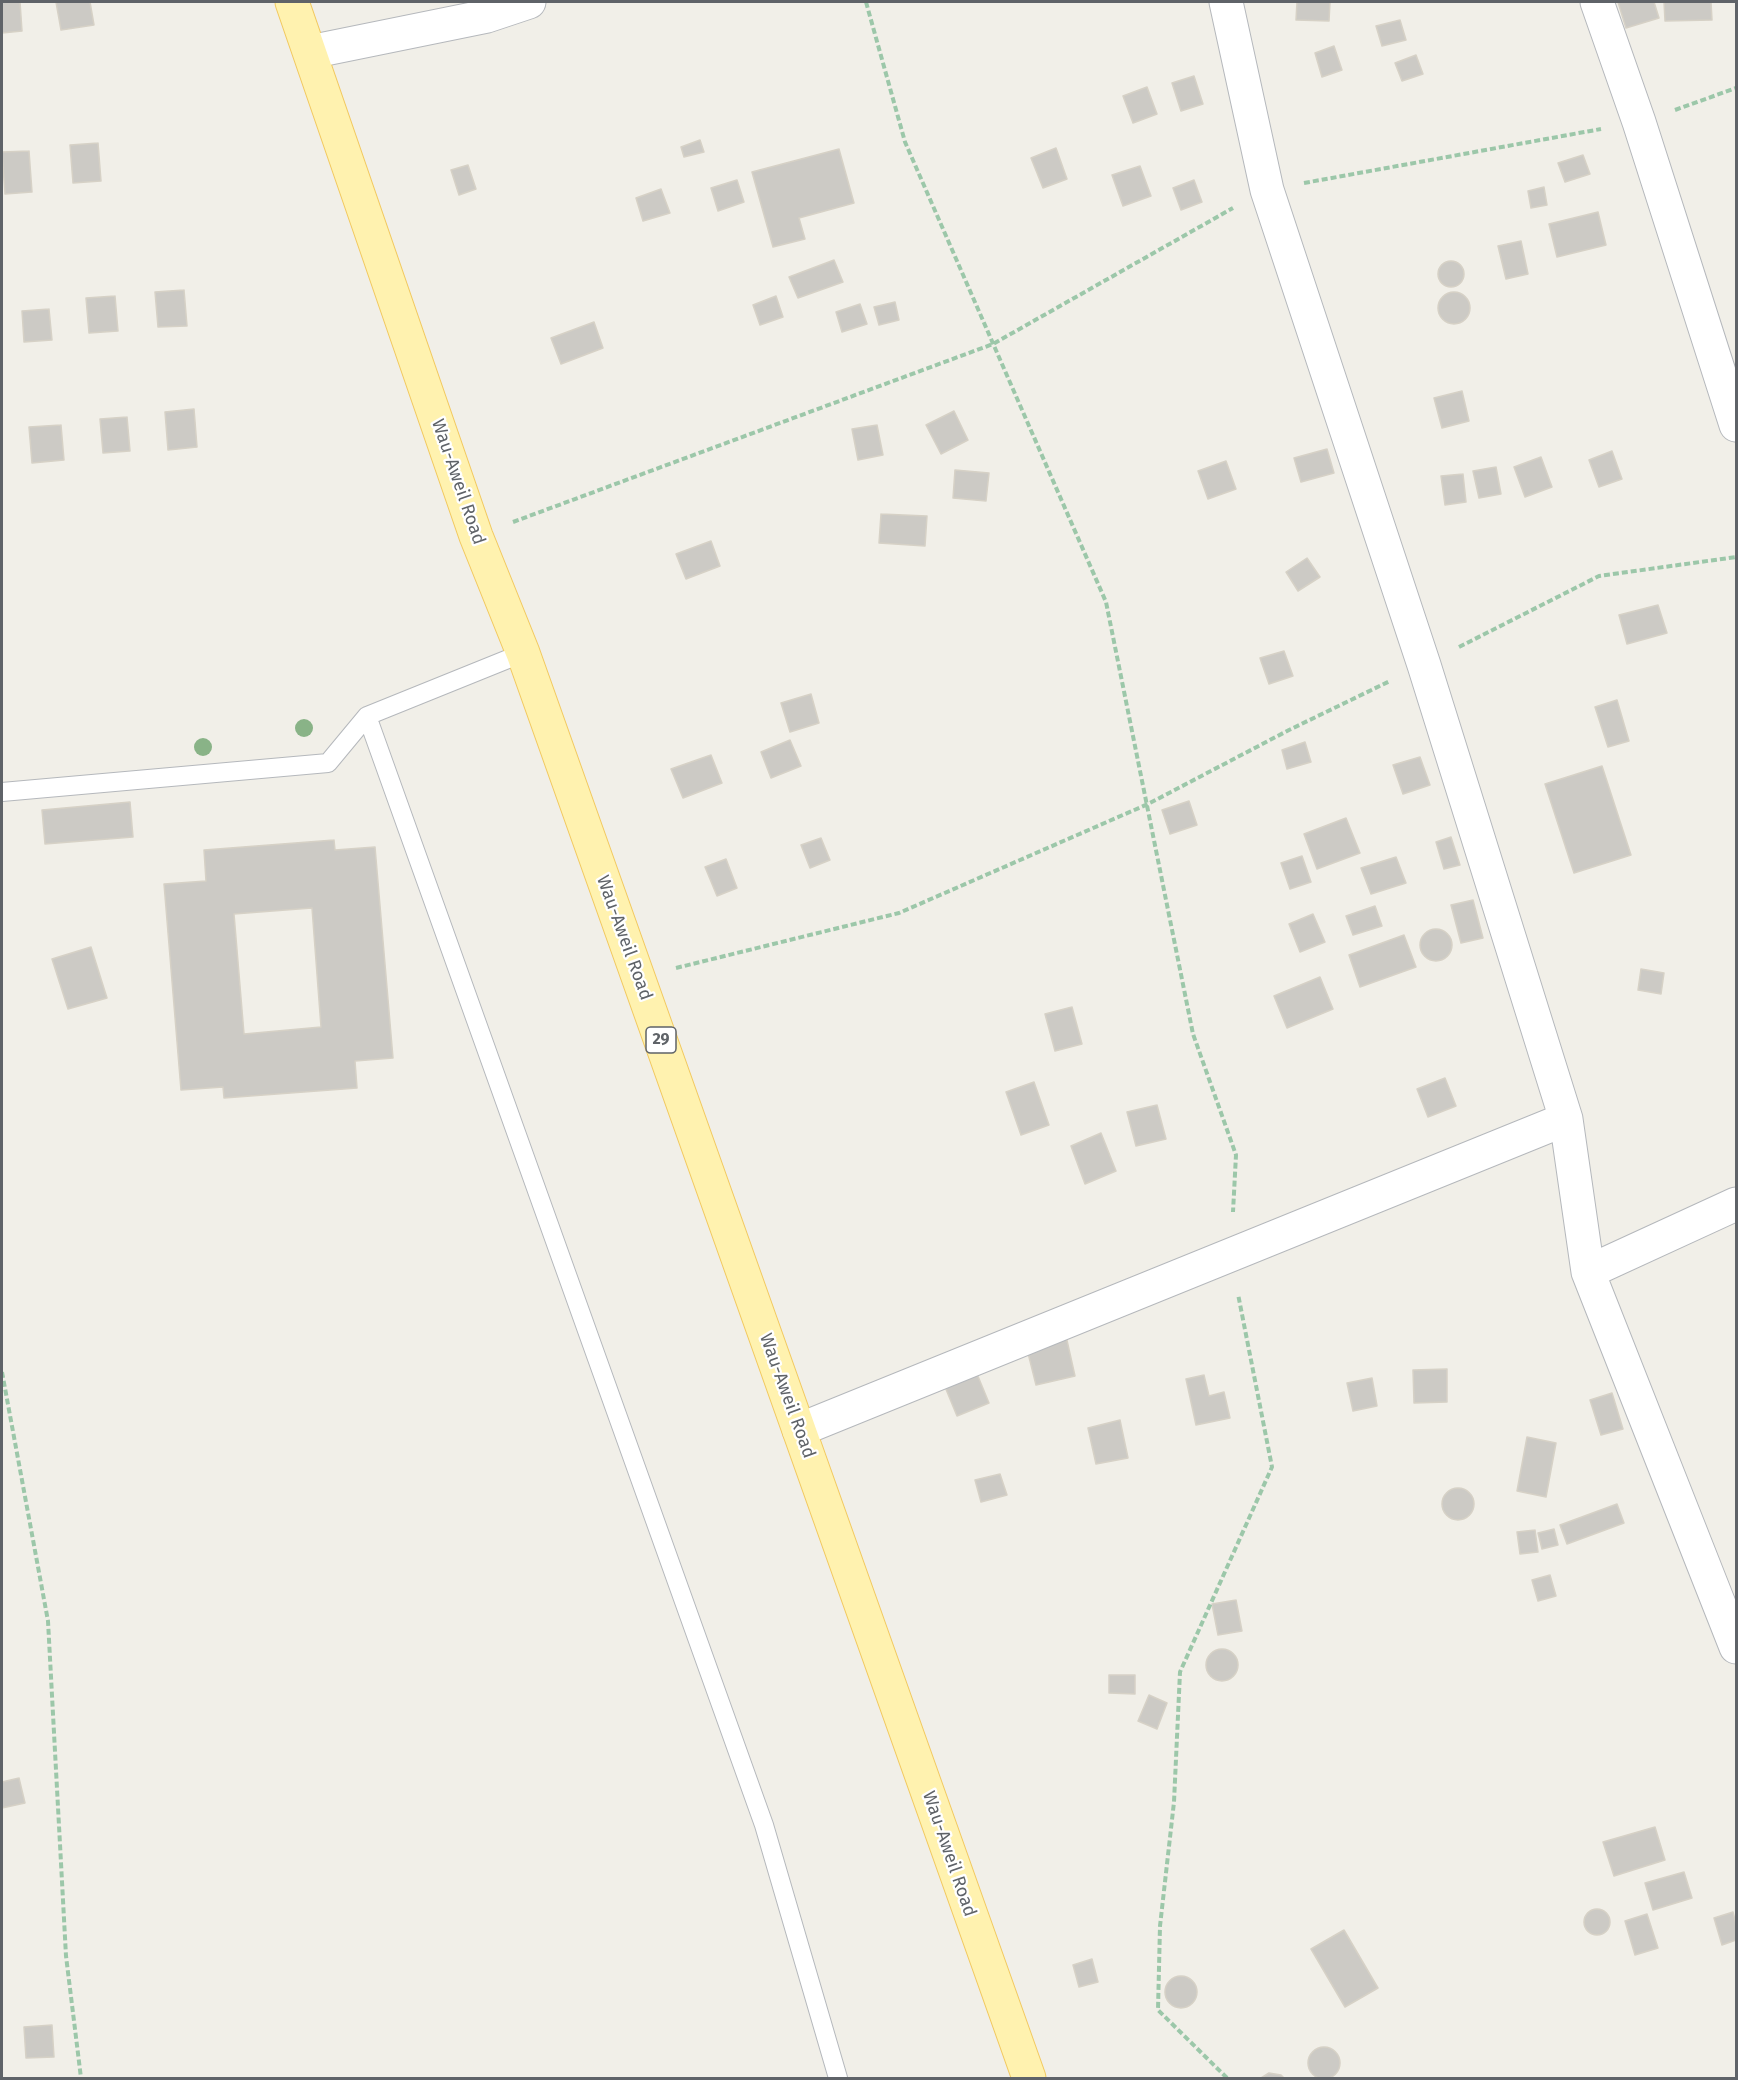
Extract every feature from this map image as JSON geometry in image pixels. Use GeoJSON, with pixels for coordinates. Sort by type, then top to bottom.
{"type":"FeatureCollection","features":[{"type":"Feature","properties":{"kind":"main road","name":"Wau-Aweil Road"},"geometry":{"type":"LineString","coordinates":[[292,2],[476,536],[523,653],[1029,2079]]}},
{"type":"Feature","properties":{"kind":"street"},"geometry":{"type":"LineString","coordinates":[[310,52],[487,16],[529,2]]}},
{"type":"Feature","properties":{"kind":"street"},"geometry":{"type":"LineString","coordinates":[[1226,2],[1266,190],[1424,665],[1566,1119],[1588,1272],[1737,1647]]}},
{"type":"Feature","properties":{"kind":"street"},"geometry":{"type":"LineString","coordinates":[[1597,2],[1639,122],[1737,425]]}},
{"type":"Feature","properties":{"kind":"street"},"geometry":{"type":"LineString","coordinates":[[799,1430],[1566,1119]]}},
{"type":"Feature","properties":{"kind":"street"},"geometry":{"type":"LineString","coordinates":[[1588,1272],[1737,1204]]}},
{"type":"Feature","properties":{"kind":"lane"},"geometry":{"type":"LineString","coordinates":[[2,792],[328,763],[367,716],[523,653]]}},
{"type":"Feature","properties":{"kind":"lane"},"geometry":{"type":"LineString","coordinates":[[367,716],[764,1825],[838,2079]]}},
{"type":"Feature","properties":{"kind":"path"},"geometry":{"type":"LineString","coordinates":[[866,2],[905,142],[1106,602],[1193,1034],[1236,1155],[1230,1254],[1272,1467],[1180,1672],[1174,1802],[1160,1926],[1158,2010],[1227,2079]]}},
{"type":"Feature","properties":{"kind":"path"},"geometry":{"type":"LineString","coordinates":[[476,536],[993,344],[1266,190],[1639,122],[1737,88]]}},
{"type":"Feature","properties":{"kind":"path"},"geometry":{"type":"LineString","coordinates":[[638,977],[899,913],[1148,804],[1289,730],[1424,665],[1599,576],[1737,557]]}},
{"type":"Feature","properties":{"kind":"path"},"geometry":{"type":"LineString","coordinates":[[2,1372],[48,1621],[66,1956],[81,2079]]}},
{"type":"Feature","properties":{"kind":"building"},"geometry":{"type":"Polygon","coordinates":[[[2,2],[20,2],[22,31],[2,33],[2,2]]]}},
{"type":"Feature","properties":{"kind":"building"},"geometry":{"type":"Polygon","coordinates":[[[56,2],[90,2],[94,25],[61,30],[56,2]]]}},
{"type":"Feature","properties":{"kind":"building"},"geometry":{"type":"Polygon","coordinates":[[[1297,2],[1330,2],[1329,21],[1296,20],[1297,2]]]}},
{"type":"Feature","properties":{"kind":"building"},"geometry":{"type":"Polygon","coordinates":[[[1618,2],[1654,2],[1659,18],[1626,28],[1618,2]]]}},
{"type":"Feature","properties":{"kind":"building"},"geometry":{"type":"Polygon","coordinates":[[[1664,2],[1711,2],[1712,20],[1665,21],[1664,2]]]}},
{"type":"Feature","properties":{"kind":"building"},"geometry":{"type":"Polygon","coordinates":[[[1400,20],[1406,40],[1382,46],[1376,26],[1400,20]]]}},
{"type":"Feature","properties":{"kind":"building"},"geometry":{"type":"Polygon","coordinates":[[[1334,46],[1342,70],[1322,77],[1315,53],[1334,46]]]}},
{"type":"Feature","properties":{"kind":"building"},"geometry":{"type":"Polygon","coordinates":[[[1416,55],[1423,74],[1402,81],[1395,63],[1416,55]]]}},
{"type":"Feature","properties":{"kind":"building"},"geometry":{"type":"Polygon","coordinates":[[[1194,76],[1203,104],[1181,111],[1172,83],[1194,76]]]}},
{"type":"Feature","properties":{"kind":"building"},"geometry":{"type":"Polygon","coordinates":[[[1147,87],[1157,114],[1133,123],[1123,96],[1147,87]]]}},
{"type":"Feature","properties":{"kind":"building"},"geometry":{"type":"Polygon","coordinates":[[[700,140],[704,152],[684,157],[681,147],[700,140]]]}},
{"type":"Feature","properties":{"kind":"building"},"geometry":{"type":"Polygon","coordinates":[[[98,143],[101,181],[73,183],[70,145],[98,143]]]}},
{"type":"Feature","properties":{"kind":"building"},"geometry":{"type":"Polygon","coordinates":[[[1056,148],[1067,179],[1043,188],[1031,158],[1056,148]]]}},
{"type":"Feature","properties":{"kind":"building"},"geometry":{"type":"Polygon","coordinates":[[[839,149],[854,203],[799,218],[805,239],[773,247],[752,172],[839,149]]]}},
{"type":"Feature","properties":{"kind":"building"},"geometry":{"type":"Polygon","coordinates":[[[29,151],[32,192],[5,194],[2,152],[29,151]]]}},
{"type":"Feature","properties":{"kind":"building"},"geometry":{"type":"Polygon","coordinates":[[[1583,155],[1590,174],[1565,182],[1558,163],[1583,155]]]}},
{"type":"Feature","properties":{"kind":"building"},"geometry":{"type":"Polygon","coordinates":[[[468,165],[476,189],[459,195],[451,170],[468,165]]]}},
{"type":"Feature","properties":{"kind":"building"},"geometry":{"type":"Polygon","coordinates":[[[1140,166],[1151,196],[1123,206],[1112,175],[1140,166]]]}},
{"type":"Feature","properties":{"kind":"building"},"geometry":{"type":"Polygon","coordinates":[[[737,180],[744,202],[718,211],[711,188],[737,180]]]}},
{"type":"Feature","properties":{"kind":"building"},"geometry":{"type":"Polygon","coordinates":[[[1194,180],[1202,202],[1181,210],[1173,188],[1194,180]]]}},
{"type":"Feature","properties":{"kind":"building"},"geometry":{"type":"Polygon","coordinates":[[[1544,187],[1547,205],[1531,208],[1528,191],[1544,187]]]}},
{"type":"Feature","properties":{"kind":"building"},"geometry":{"type":"Polygon","coordinates":[[[661,189],[670,213],[643,221],[636,198],[661,189]]]}},
{"type":"Feature","properties":{"kind":"building"},"geometry":{"type":"Polygon","coordinates":[[[1598,212],[1606,245],[1557,257],[1549,224],[1598,212]]]}},
{"type":"Feature","properties":{"kind":"building"},"geometry":{"type":"Polygon","coordinates":[[[1521,241],[1528,274],[1506,279],[1498,246],[1521,241]]]}},
{"type":"Feature","properties":{"kind":"building"},"geometry":{"type":"Polygon","coordinates":[[[834,260],[843,282],[798,298],[789,277],[834,260]]]}},
{"type":"Feature","properties":{"kind":"building"},"geometry":{"type":"Polygon","coordinates":[[[1451,261],[1460,265],[1464,274],[1460,283],[1451,287],[1442,283],[1438,274],[1442,265],[1451,261]]]}},
{"type":"Feature","properties":{"kind":"building"},"geometry":{"type":"Polygon","coordinates":[[[184,290],[187,326],[158,327],[155,292],[184,290]]]}},
{"type":"Feature","properties":{"kind":"building"},"geometry":{"type":"Polygon","coordinates":[[[1454,292],[1465,297],[1470,308],[1465,319],[1454,324],[1443,319],[1438,308],[1443,297],[1454,292]]]}},
{"type":"Feature","properties":{"kind":"building"},"geometry":{"type":"Polygon","coordinates":[[[115,296],[118,331],[89,333],[86,298],[115,296]]]}},
{"type":"Feature","properties":{"kind":"building"},"geometry":{"type":"Polygon","coordinates":[[[776,296],[783,317],[760,325],[753,305],[776,296]]]}},
{"type":"Feature","properties":{"kind":"building"},"geometry":{"type":"Polygon","coordinates":[[[895,302],[899,320],[879,325],[874,307],[895,302]]]}},
{"type":"Feature","properties":{"kind":"building"},"geometry":{"type":"Polygon","coordinates":[[[860,304],[867,324],[842,332],[836,312],[860,304]]]}},
{"type":"Feature","properties":{"kind":"building"},"geometry":{"type":"Polygon","coordinates":[[[49,309],[52,340],[24,342],[22,311],[49,309]]]}},
{"type":"Feature","properties":{"kind":"building"},"geometry":{"type":"Polygon","coordinates":[[[594,322],[603,348],[561,364],[551,338],[594,322]]]}},
{"type":"Feature","properties":{"kind":"building"},"geometry":{"type":"Polygon","coordinates":[[[1462,391],[1469,421],[1442,428],[1434,398],[1462,391]]]}},
{"type":"Feature","properties":{"kind":"building"},"geometry":{"type":"Polygon","coordinates":[[[194,409],[197,447],[168,450],[165,412],[194,409]]]}},
{"type":"Feature","properties":{"kind":"building"},"geometry":{"type":"Polygon","coordinates":[[[954,411],[968,440],[941,454],[926,425],[954,411]]]}},
{"type":"Feature","properties":{"kind":"building"},"geometry":{"type":"Polygon","coordinates":[[[127,417],[130,451],[103,453],[100,419],[127,417]]]}},
{"type":"Feature","properties":{"kind":"building"},"geometry":{"type":"Polygon","coordinates":[[[61,425],[64,460],[32,463],[29,427],[61,425]]]}},
{"type":"Feature","properties":{"kind":"building"},"geometry":{"type":"Polygon","coordinates":[[[877,425],[883,455],[858,460],[852,429],[877,425]]]}},
{"type":"Feature","properties":{"kind":"building"},"geometry":{"type":"Polygon","coordinates":[[[1327,449],[1334,473],[1301,482],[1294,458],[1327,449]]]}},
{"type":"Feature","properties":{"kind":"building"},"geometry":{"type":"Polygon","coordinates":[[[1612,451],[1622,479],[1599,487],[1589,460],[1612,451]]]}},
{"type":"Feature","properties":{"kind":"building"},"geometry":{"type":"Polygon","coordinates":[[[1541,457],[1552,487],[1525,497],[1514,467],[1541,457]]]}},
{"type":"Feature","properties":{"kind":"building"},"geometry":{"type":"Polygon","coordinates":[[[1226,461],[1236,489],[1208,499],[1198,471],[1226,461]]]}},
{"type":"Feature","properties":{"kind":"building"},"geometry":{"type":"Polygon","coordinates":[[[1496,467],[1501,494],[1479,498],[1473,471],[1496,467]]]}},
{"type":"Feature","properties":{"kind":"building"},"geometry":{"type":"Polygon","coordinates":[[[955,470],[989,473],[986,501],[953,498],[955,470]]]}},
{"type":"Feature","properties":{"kind":"building"},"geometry":{"type":"Polygon","coordinates":[[[1463,474],[1466,502],[1445,505],[1441,476],[1463,474]]]}},
{"type":"Feature","properties":{"kind":"building"},"geometry":{"type":"Polygon","coordinates":[[[881,514],[927,516],[925,546],[879,543],[881,514]]]}},
{"type":"Feature","properties":{"kind":"building"},"geometry":{"type":"Polygon","coordinates":[[[711,541],[720,566],[686,579],[676,554],[711,541]]]}},
{"type":"Feature","properties":{"kind":"building"},"geometry":{"type":"Polygon","coordinates":[[[1307,558],[1320,577],[1298,591],[1286,572],[1307,558]]]}},
{"type":"Feature","properties":{"kind":"building"},"geometry":{"type":"Polygon","coordinates":[[[1658,605],[1667,633],[1627,644],[1619,615],[1658,605]]]}},
{"type":"Feature","properties":{"kind":"building"},"geometry":{"type":"Polygon","coordinates":[[[1284,651],[1293,676],[1269,684],[1260,658],[1284,651]]]}},
{"type":"Feature","properties":{"kind":"building"},"geometry":{"type":"Polygon","coordinates":[[[811,694],[819,723],[790,732],[781,703],[811,694]]]}},
{"type":"Feature","properties":{"kind":"building"},"geometry":{"type":"Polygon","coordinates":[[[1617,700],[1629,741],[1608,747],[1595,707],[1617,700]]]}},
{"type":"Feature","properties":{"kind":"building"},"geometry":{"type":"Polygon","coordinates":[[[790,740],[801,766],[771,778],[761,752],[790,740]]]}},
{"type":"Feature","properties":{"kind":"building"},"geometry":{"type":"Polygon","coordinates":[[[1305,742],[1311,762],[1287,769],[1282,750],[1305,742]]]}},
{"type":"Feature","properties":{"kind":"building"},"geometry":{"type":"Polygon","coordinates":[[[711,755],[722,783],[683,798],[671,769],[711,755]]]}},
{"type":"Feature","properties":{"kind":"building"},"geometry":{"type":"Polygon","coordinates":[[[1420,757],[1430,785],[1403,794],[1393,765],[1420,757]]]}},
{"type":"Feature","properties":{"kind":"building"},"geometry":{"type":"Polygon","coordinates":[[[1602,766],[1631,855],[1574,873],[1545,784],[1602,766]]]}},
{"type":"Feature","properties":{"kind":"building"},"geometry":{"type":"Polygon","coordinates":[[[1189,801],[1197,825],[1170,834],[1162,810],[1189,801]]]}},
{"type":"Feature","properties":{"kind":"building"},"geometry":{"type":"Polygon","coordinates":[[[130,802],[133,837],[45,844],[42,810],[130,802]]]}},
{"type":"Feature","properties":{"kind":"building"},"geometry":{"type":"Polygon","coordinates":[[[1346,818],[1360,853],[1317,869],[1304,834],[1346,818]]]}},
{"type":"Feature","properties":{"kind":"building"},"geometry":{"type":"Polygon","coordinates":[[[1451,837],[1460,865],[1444,869],[1436,842],[1451,837]]]}},
{"type":"Feature","properties":{"kind":"building"},"geometry":{"type":"Polygon","coordinates":[[[821,838],[830,860],[810,868],[801,845],[821,838]]]}},
{"type":"Feature","properties":{"kind":"building"},"geometry":{"type":"Polygon","coordinates":[[[334,840],[335,850],[375,847],[393,1058],[355,1061],[357,1088],[224,1098],[223,1087],[181,1090],[164,884],[206,881],[204,850],[334,840]],[[312,908],[234,914],[244,1034],[321,1027],[312,908]]]}},
{"type":"Feature","properties":{"kind":"building"},"geometry":{"type":"Polygon","coordinates":[[[1302,856],[1311,882],[1290,889],[1281,863],[1302,856]]]}},
{"type":"Feature","properties":{"kind":"building"},"geometry":{"type":"Polygon","coordinates":[[[1396,857],[1406,883],[1371,894],[1361,868],[1396,857]]]}},
{"type":"Feature","properties":{"kind":"building"},"geometry":{"type":"Polygon","coordinates":[[[726,859],[737,888],[717,896],[705,867],[726,859]]]}},
{"type":"Feature","properties":{"kind":"building"},"geometry":{"type":"Polygon","coordinates":[[[1473,900],[1483,938],[1461,943],[1451,905],[1473,900]]]}},
{"type":"Feature","properties":{"kind":"building"},"geometry":{"type":"Polygon","coordinates":[[[1375,906],[1382,926],[1353,935],[1346,916],[1375,906]]]}},
{"type":"Feature","properties":{"kind":"building"},"geometry":{"type":"Polygon","coordinates":[[[1313,914],[1325,942],[1300,952],[1289,924],[1313,914]]]}},
{"type":"Feature","properties":{"kind":"building"},"geometry":{"type":"Polygon","coordinates":[[[1436,929],[1447,934],[1452,945],[1447,956],[1436,961],[1425,956],[1420,945],[1425,934],[1436,929]]]}},
{"type":"Feature","properties":{"kind":"building"},"geometry":{"type":"Polygon","coordinates":[[[1404,935],[1416,967],[1360,987],[1349,955],[1404,935]]]}},
{"type":"Feature","properties":{"kind":"building"},"geometry":{"type":"Polygon","coordinates":[[[91,947],[107,998],[68,1009],[52,959],[91,947]]]}},
{"type":"Feature","properties":{"kind":"building"},"geometry":{"type":"Polygon","coordinates":[[[1641,969],[1664,973],[1661,994],[1638,990],[1641,969]]]}},
{"type":"Feature","properties":{"kind":"building"},"geometry":{"type":"Polygon","coordinates":[[[1320,977],[1333,1009],[1287,1028],[1274,996],[1320,977]]]}},
{"type":"Feature","properties":{"kind":"building"},"geometry":{"type":"Polygon","coordinates":[[[1072,1007],[1082,1044],[1055,1051],[1045,1014],[1072,1007]]]}},
{"type":"Feature","properties":{"kind":"building"},"geometry":{"type":"Polygon","coordinates":[[[1445,1078],[1456,1106],[1428,1117],[1417,1089],[1445,1078]]]}},
{"type":"Feature","properties":{"kind":"building"},"geometry":{"type":"Polygon","coordinates":[[[1034,1082],[1049,1125],[1021,1135],[1006,1092],[1034,1082]]]}},
{"type":"Feature","properties":{"kind":"building"},"geometry":{"type":"Polygon","coordinates":[[[1157,1105],[1166,1139],[1136,1146],[1127,1112],[1157,1105]]]}},
{"type":"Feature","properties":{"kind":"building"},"geometry":{"type":"Polygon","coordinates":[[[1101,1133],[1116,1171],[1085,1184],[1071,1146],[1101,1133]]]}},
{"type":"Feature","properties":{"kind":"building"},"geometry":{"type":"Polygon","coordinates":[[[1066,1336],[1075,1376],[1036,1385],[1026,1345],[1066,1336]]]}},
{"type":"Feature","properties":{"kind":"building"},"geometry":{"type":"Polygon","coordinates":[[[975,1369],[989,1403],[957,1416],[943,1382],[975,1369]]]}},
{"type":"Feature","properties":{"kind":"building"},"geometry":{"type":"Polygon","coordinates":[[[1447,1369],[1447,1402],[1414,1403],[1413,1370],[1447,1369]]]}},
{"type":"Feature","properties":{"kind":"building"},"geometry":{"type":"Polygon","coordinates":[[[1204,1375],[1209,1396],[1224,1392],[1230,1418],[1196,1425],[1186,1379],[1204,1375]]]}},
{"type":"Feature","properties":{"kind":"building"},"geometry":{"type":"Polygon","coordinates":[[[1372,1378],[1377,1406],[1353,1411],[1347,1383],[1372,1378]]]}},
{"type":"Feature","properties":{"kind":"building"},"geometry":{"type":"Polygon","coordinates":[[[1612,1393],[1623,1429],[1601,1435],[1590,1400],[1612,1393]]]}},
{"type":"Feature","properties":{"kind":"building"},"geometry":{"type":"Polygon","coordinates":[[[1120,1420],[1128,1458],[1096,1464],[1088,1428],[1120,1420]]]}},
{"type":"Feature","properties":{"kind":"building"},"geometry":{"type":"Polygon","coordinates":[[[1527,1437],[1556,1443],[1546,1497],[1517,1491],[1527,1437]]]}},
{"type":"Feature","properties":{"kind":"building"},"geometry":{"type":"Polygon","coordinates":[[[1000,1474],[1007,1495],[981,1502],[975,1480],[1000,1474]]]}},
{"type":"Feature","properties":{"kind":"building"},"geometry":{"type":"Polygon","coordinates":[[[1458,1488],[1469,1493],[1474,1504],[1469,1515],[1458,1520],[1447,1515],[1442,1504],[1447,1493],[1458,1488]]]}},
{"type":"Feature","properties":{"kind":"building"},"geometry":{"type":"Polygon","coordinates":[[[1617,1504],[1624,1523],[1567,1544],[1560,1525],[1617,1504]]]}},
{"type":"Feature","properties":{"kind":"building"},"geometry":{"type":"Polygon","coordinates":[[[1554,1529],[1558,1545],[1542,1549],[1538,1533],[1554,1529]]]}},
{"type":"Feature","properties":{"kind":"building"},"geometry":{"type":"Polygon","coordinates":[[[1535,1530],[1538,1552],[1520,1554],[1517,1532],[1535,1530]]]}},
{"type":"Feature","properties":{"kind":"building"},"geometry":{"type":"Polygon","coordinates":[[[1550,1575],[1556,1596],[1538,1601],[1532,1580],[1550,1575]]]}},
{"type":"Feature","properties":{"kind":"building"},"geometry":{"type":"Polygon","coordinates":[[[1236,1600],[1242,1631],[1218,1635],[1212,1604],[1236,1600]]]}},
{"type":"Feature","properties":{"kind":"building"},"geometry":{"type":"Polygon","coordinates":[[[1222,1649],[1233,1654],[1238,1665],[1233,1676],[1222,1681],[1211,1676],[1206,1665],[1211,1654],[1222,1649]]]}},
{"type":"Feature","properties":{"kind":"building"},"geometry":{"type":"Polygon","coordinates":[[[1109,1675],[1135,1675],[1135,1694],[1109,1693],[1109,1675]]]}},
{"type":"Feature","properties":{"kind":"building"},"geometry":{"type":"Polygon","coordinates":[[[1149,1695],[1167,1703],[1157,1729],[1138,1721],[1149,1695]]]}},
{"type":"Feature","properties":{"kind":"building"},"geometry":{"type":"Polygon","coordinates":[[[19,1778],[25,1803],[2,1808],[2,1782],[19,1778]]]}},
{"type":"Feature","properties":{"kind":"building"},"geometry":{"type":"Polygon","coordinates":[[[1655,1827],[1665,1860],[1614,1876],[1603,1842],[1655,1827]]]}},
{"type":"Feature","properties":{"kind":"building"},"geometry":{"type":"Polygon","coordinates":[[[1684,1872],[1692,1898],[1653,1910],[1645,1883],[1684,1872]]]}},
{"type":"Feature","properties":{"kind":"building"},"geometry":{"type":"Polygon","coordinates":[[[1597,1909],[1606,1913],[1610,1922],[1606,1931],[1597,1935],[1588,1931],[1584,1922],[1588,1913],[1597,1909]]]}},
{"type":"Feature","properties":{"kind":"building"},"geometry":{"type":"Polygon","coordinates":[[[1733,1912],[1736,1940],[1722,1945],[1714,1918],[1733,1912]]]}},
{"type":"Feature","properties":{"kind":"building"},"geometry":{"type":"Polygon","coordinates":[[[1647,1914],[1658,1948],[1635,1955],[1625,1921],[1647,1914]]]}},
{"type":"Feature","properties":{"kind":"building"},"geometry":{"type":"Polygon","coordinates":[[[1344,1930],[1378,1988],[1345,2007],[1311,1949],[1344,1930]]]}},
{"type":"Feature","properties":{"kind":"building"},"geometry":{"type":"Polygon","coordinates":[[[1092,1959],[1098,1982],[1079,1987],[1073,1965],[1092,1959]]]}},
{"type":"Feature","properties":{"kind":"building"},"geometry":{"type":"Polygon","coordinates":[[[1181,1976],[1192,1981],[1197,1992],[1192,2003],[1181,2008],[1170,2003],[1165,1992],[1170,1981],[1181,1976]]]}},
{"type":"Feature","properties":{"kind":"building"},"geometry":{"type":"Polygon","coordinates":[[[52,2025],[54,2057],[26,2058],[24,2027],[52,2025]]]}},
{"type":"Feature","properties":{"kind":"building"},"geometry":{"type":"Polygon","coordinates":[[[1324,2047],[1335,2052],[1340,2063],[1335,2074],[1324,2079],[1313,2074],[1308,2063],[1313,2052],[1324,2047]]]}},
{"type":"Feature","properties":{"kind":"building"},"geometry":{"type":"Polygon","coordinates":[[[1269,2073],[1281,2075],[1284,2078],[1261,2078],[1269,2073]]]}}]}
